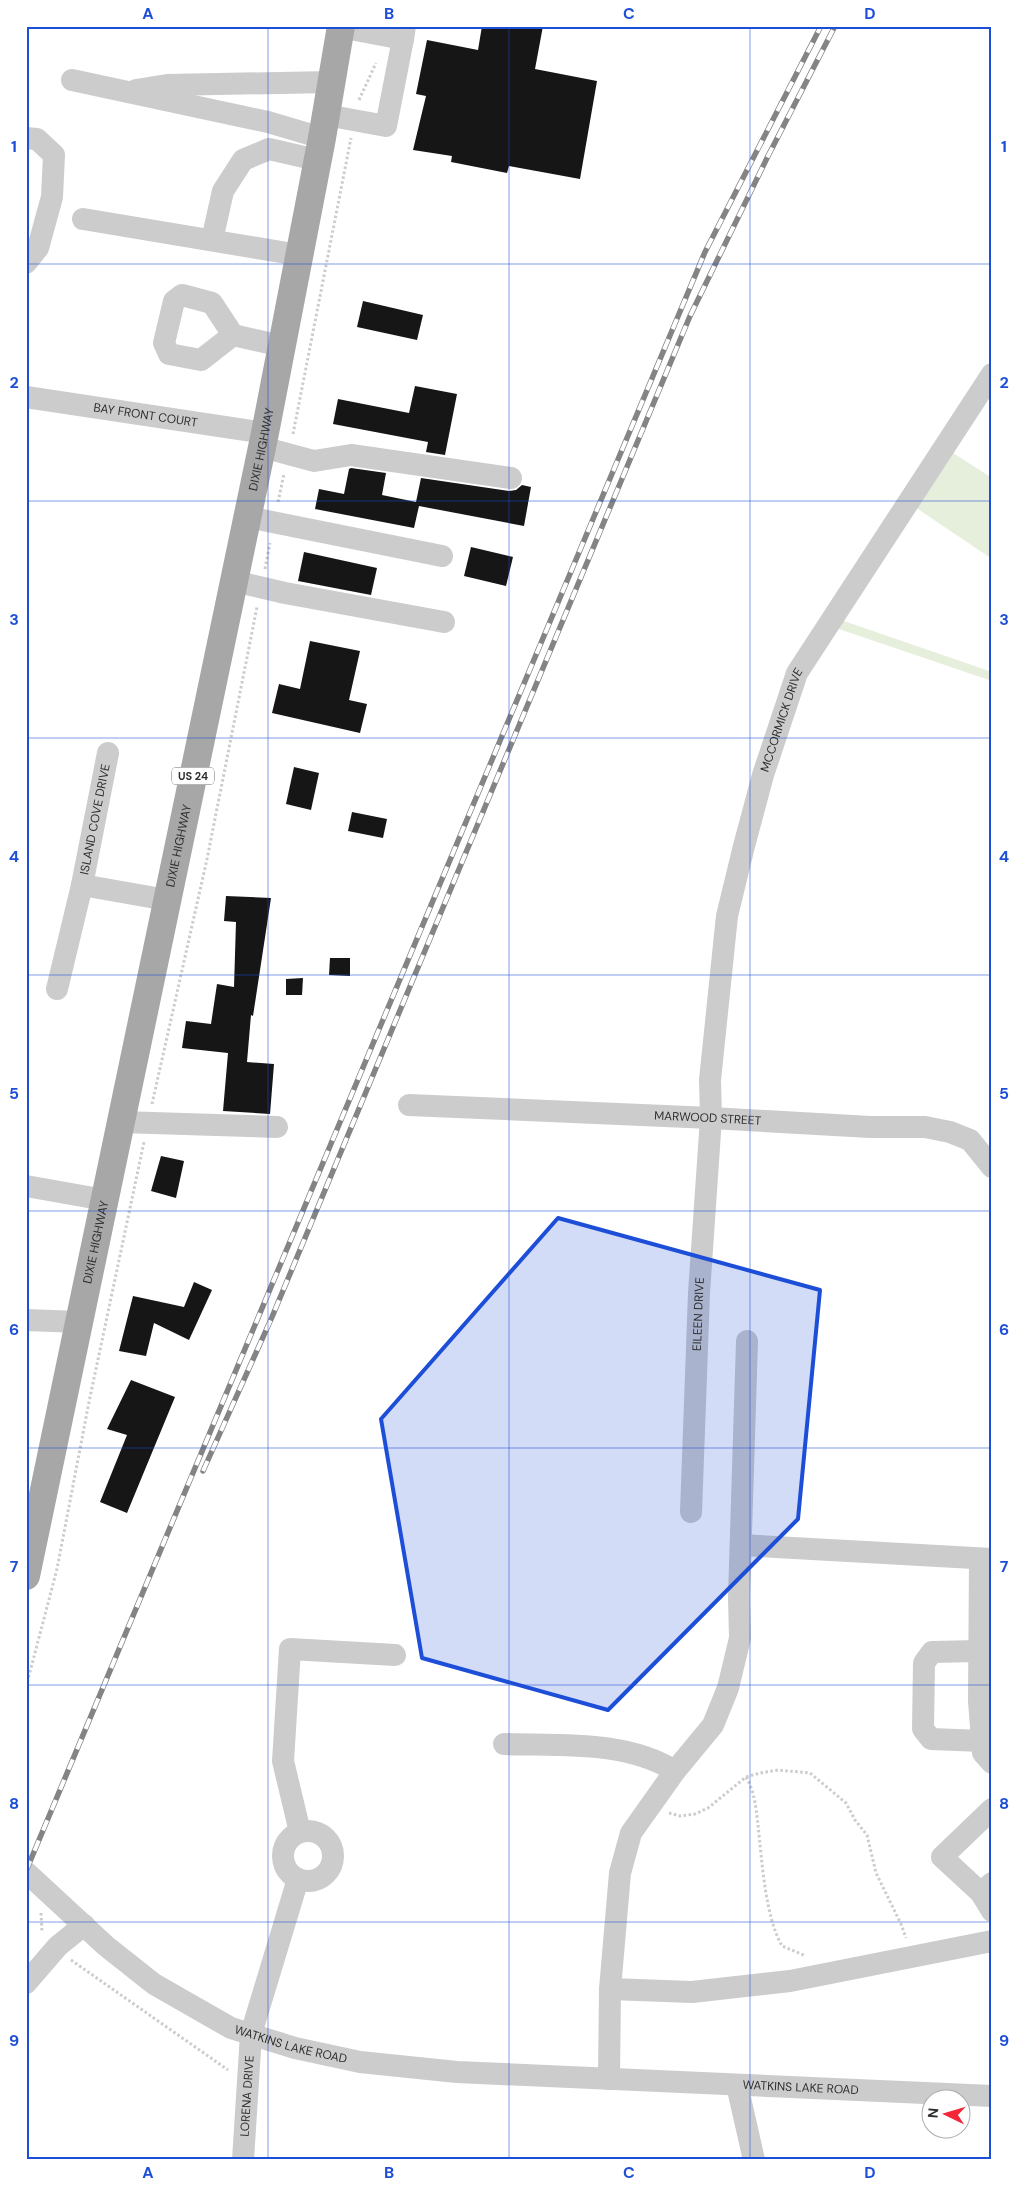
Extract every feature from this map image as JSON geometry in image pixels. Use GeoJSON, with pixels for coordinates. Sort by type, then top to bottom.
{"type":"FeatureCollection","features":[{"type":"Feature","properties":{"kind":"main road","name":"DIXIE HIGHWAY"},"geometry":{"type":"LineString","coordinates":[[26,1576],[263,440],[322,138],[341,27]]}},
{"type":"Feature","properties":{"kind":"street"},"geometry":{"type":"LineString","coordinates":[[212,240],[223,191],[243,160],[269,149],[322,138],[355,120],[386,126],[397,33],[341,27]]}},
{"type":"Feature","properties":{"kind":"street"},"geometry":{"type":"LineString","coordinates":[[72,80],[268,122],[322,138]]}},
{"type":"Feature","properties":{"kind":"street"},"geometry":{"type":"LineString","coordinates":[[125,92],[167,85],[332,82]]}},
{"type":"Feature","properties":{"kind":"street"},"geometry":{"type":"LineString","coordinates":[[26,138],[37,139],[54,155],[52,197],[38,248],[26,263]]}},
{"type":"Feature","properties":{"kind":"street"},"geometry":{"type":"LineString","coordinates":[[83,219],[299,255]]}},
{"type":"Feature","properties":{"kind":"street"},"geometry":{"type":"LineString","coordinates":[[233,335],[282,346]]}},
{"type":"Feature","properties":{"kind":"street","name":"MCCORMICK DRIVE"},"geometry":{"type":"LineString","coordinates":[[711,1118],[710,1080],[727,916],[763,775],[797,673],[992,374]]}},
{"type":"Feature","properties":{"kind":"street","name":"BAY FRONT COURT"},"geometry":{"type":"LineString","coordinates":[[26,396],[263,440],[288,454],[314,461],[351,455],[511,478]]}},
{"type":"Feature","properties":{"kind":"street"},"geometry":{"type":"LineString","coordinates":[[247,517],[442,556]]}},
{"type":"Feature","properties":{"kind":"street"},"geometry":{"type":"LineString","coordinates":[[234,581],[261,588],[444,622]]}},
{"type":"Feature","properties":{"kind":"street","name":"ISLAND COVE DRIVE"},"geometry":{"type":"LineString","coordinates":[[57,988],[82,885],[108,753]]}},
{"type":"Feature","properties":{"kind":"street","name":"ISLAND COVE DRIVE"},"geometry":{"type":"LineString","coordinates":[[82,885],[167,900]]}},
{"type":"Feature","properties":{"kind":"street","name":"MARWOOD STREET"},"geometry":{"type":"LineString","coordinates":[[409,1105],[870,1127],[924,1127],[950,1132],[970,1140],[989,1159]]}},
{"type":"Feature","properties":{"kind":"street","name":"EILEEN DRIVE"},"geometry":{"type":"LineString","coordinates":[[691,1512],[699,1293],[711,1118]]}},
{"type":"Feature","properties":{"kind":"street"},"geometry":{"type":"LineString","coordinates":[[121,1122],[277,1127]]}},
{"type":"Feature","properties":{"kind":"street"},"geometry":{"type":"LineString","coordinates":[[26,1186],[105,1200]]}},
{"type":"Feature","properties":{"kind":"street"},"geometry":{"type":"LineString","coordinates":[[26,1320],[79,1322]]}},
{"type":"Feature","properties":{"kind":"street"},"geometry":{"type":"LineString","coordinates":[[609,2079],[610,1989],[620,1874],[631,1832],[675,1771],[713,1725],[728,1688],[740,1638],[747,1341]]}},
{"type":"Feature","properties":{"kind":"street"},"geometry":{"type":"LineString","coordinates":[[741,1545],[986,1560],[979,1652],[979,1701],[983,1753],[992,1763]]}},
{"type":"Feature","properties":{"kind":"street"},"geometry":{"type":"LineString","coordinates":[[300,1832],[283,1761],[290,1649],[395,1655]]}},
{"type":"Feature","properties":{"kind":"street"},"geometry":{"type":"LineString","coordinates":[[979,1652],[932,1652],[924,1662],[923,1730],[931,1739],[982,1742]]}},
{"type":"Feature","properties":{"kind":"street"},"geometry":{"type":"LineString","coordinates":[[504,1744],[625,1751],[658,1760],[675,1771]]}},
{"type":"Feature","properties":{"kind":"street"},"geometry":{"type":"LineString","coordinates":[[988,1896],[942,1857],[992,1809]]}},
{"type":"Feature","properties":{"kind":"street"},"geometry":{"type":"LineString","coordinates":[[309,1830],[324,1836],[332,1850],[333,1858],[327,1872],[314,1880],[298,1879],[285,1867],[283,1859],[287,1842],[292,1836],[300,1832],[309,1830]]}},
{"type":"Feature","properties":{"kind":"street","name":"WATKINS LAKE ROAD"},"geometry":{"type":"LineString","coordinates":[[26,1872],[106,1946],[154,1984],[231,2028],[295,2048],[360,2062],[457,2072],[992,2096]]}},
{"type":"Feature","properties":{"kind":"street","name":"LORENA DRIVE"},"geometry":{"type":"LineString","coordinates":[[243,2160],[250,2034],[298,1879]]}},
{"type":"Feature","properties":{"kind":"street"},"geometry":{"type":"LineString","coordinates":[[26,1983],[48,1943],[84,1925]]}},
{"type":"Feature","properties":{"kind":"street"},"geometry":{"type":"LineString","coordinates":[[610,1989],[692,1992],[790,1981],[906,1943],[992,1941]]}},
{"type":"Feature","properties":{"kind":"street"},"geometry":{"type":"LineString","coordinates":[[737,2085],[754,2160]]}},
{"type":"Feature","properties":{"kind":"path"},"geometry":{"type":"LineString","coordinates":[[26,1687],[57,1569],[89,1402],[148,1123],[207,859],[360,97],[382,50],[397,33]]}},
{"type":"Feature","properties":{"kind":"path"},"geometry":{"type":"LineString","coordinates":[[651,1804],[680,1816],[695,1814],[708,1808],[746,1777],[778,1770],[810,1773],[846,1803],[855,1820],[868,1835],[876,1873],[901,1924],[906,1943]]}},
{"type":"Feature","properties":{"kind":"path"},"geometry":{"type":"LineString","coordinates":[[746,1777],[754,1795],[769,1899],[778,1939],[782,1946],[808,1956]]}},
{"type":"Feature","properties":{"kind":"path"},"geometry":{"type":"LineString","coordinates":[[37,1908],[41,1913],[48,1943],[232,2072],[248,2077]]}},
{"type":"Feature","properties":{"kind":"highlighted area"},"geometry":{"type":"Polygon","coordinates":[[[558,1218],[820,1290],[798,1519],[608,1710],[422,1658],[381,1419],[558,1218]]]}},
{"type":"Feature","properties":{"kind":"green space"},"geometry":{"type":"Polygon","coordinates":[[[950,451],[992,478],[992,559],[915,507],[950,451]]]}},
{"type":"Feature","properties":{"kind":"green space"},"geometry":{"type":"Polygon","coordinates":[[[841,620],[992,672],[992,681],[836,628],[841,620]]]}},
{"type":"Feature","properties":{"kind":"building"},"geometry":{"type":"Polygon","coordinates":[[[482,26],[543,26],[535,69],[597,81],[580,179],[509,166],[507,173],[451,162],[452,156],[413,150],[426,96],[416,94],[427,40],[478,50],[482,26]]]}},
{"type":"Feature","properties":{"kind":"building"},"geometry":{"type":"Polygon","coordinates":[[[363,301],[423,315],[417,340],[357,327],[363,301]]]}},
{"type":"Feature","properties":{"kind":"building"},"geometry":{"type":"Polygon","coordinates":[[[415,386],[457,394],[445,455],[426,452],[428,442],[333,424],[338,399],[409,413],[415,386]]]}},
{"type":"Feature","properties":{"kind":"building"},"geometry":{"type":"Polygon","coordinates":[[[349,469],[386,473],[382,495],[416,502],[421,478],[509,491],[516,490],[522,485],[531,487],[524,526],[419,506],[414,528],[315,509],[319,489],[344,494],[349,469]]]}},
{"type":"Feature","properties":{"kind":"building"},"geometry":{"type":"Polygon","coordinates":[[[471,547],[513,557],[506,586],[464,576],[471,547]]]}},
{"type":"Feature","properties":{"kind":"building"},"geometry":{"type":"Polygon","coordinates":[[[304,552],[377,568],[371,595],[298,581],[304,552]]]}},
{"type":"Feature","properties":{"kind":"building"},"geometry":{"type":"Polygon","coordinates":[[[310,641],[360,651],[349,700],[367,704],[360,733],[272,713],[279,684],[300,689],[310,641]]]}},
{"type":"Feature","properties":{"kind":"building"},"geometry":{"type":"Polygon","coordinates":[[[294,767],[319,773],[311,810],[286,804],[294,767]]]}},
{"type":"Feature","properties":{"kind":"building"},"geometry":{"type":"Polygon","coordinates":[[[352,812],[387,819],[383,838],[348,831],[352,812]]]}},
{"type":"Feature","properties":{"kind":"building"},"geometry":{"type":"Polygon","coordinates":[[[226,896],[271,898],[253,1016],[251,1015],[247,1062],[274,1064],[270,1114],[223,1111],[228,1053],[182,1048],[186,1021],[211,1024],[217,984],[234,987],[236,922],[224,921],[226,896]]]}},
{"type":"Feature","properties":{"kind":"building"},"geometry":{"type":"Polygon","coordinates":[[[330,958],[350,958],[350,976],[329,975],[330,958]]]}},
{"type":"Feature","properties":{"kind":"building"},"geometry":{"type":"Polygon","coordinates":[[[303,978],[302,995],[286,995],[286,979],[303,978]]]}},
{"type":"Feature","properties":{"kind":"building"},"geometry":{"type":"Polygon","coordinates":[[[161,1156],[184,1161],[176,1198],[151,1191],[161,1156]]]}},
{"type":"Feature","properties":{"kind":"building"},"geometry":{"type":"Polygon","coordinates":[[[194,1282],[212,1290],[189,1340],[154,1323],[146,1356],[119,1351],[133,1296],[184,1307],[194,1282]]]}},
{"type":"Feature","properties":{"kind":"building"},"geometry":{"type":"Polygon","coordinates":[[[131,1380],[175,1397],[127,1513],[100,1502],[127,1435],[107,1429],[131,1380]]]}},
{"type":"Feature","properties":{"kind":"railway"},"geometry":{"type":"LineString","coordinates":[[26,1871],[705,252],[821,26]]}},
{"type":"Feature","properties":{"kind":"railway"},"geometry":{"type":"LineString","coordinates":[[203,1471],[272,1317],[690,316],[768,156],[835,26]]}}]}
